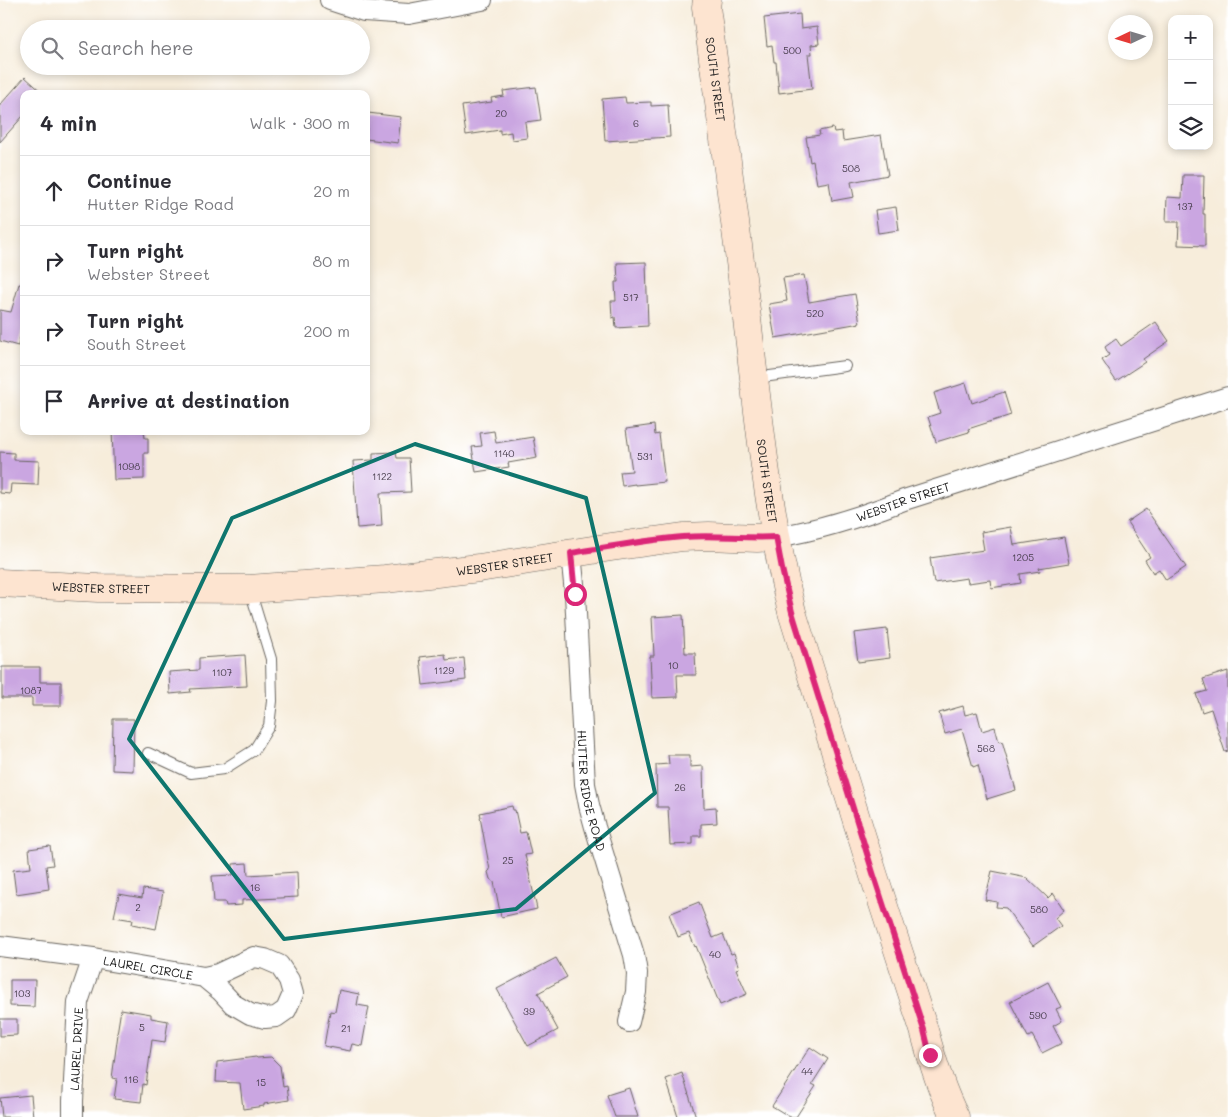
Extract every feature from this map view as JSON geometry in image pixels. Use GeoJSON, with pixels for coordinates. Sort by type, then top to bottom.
{"type":"FeatureCollection","features":[{"type":"Feature","properties":{"kind":"street"},"geometry":{"type":"LineString","coordinates":[[330,0],[364,11],[410,14],[482,0]]}},
{"type":"Feature","properties":{"kind":"street","name":"SOUTH STREET"},"geometry":{"type":"LineString","coordinates":[[706,0],[768,487],[782,569],[792,612],[933,1062],[944,1094],[956,1117]]}},
{"type":"Feature","properties":{"kind":"street","name":"WEBSTER STREET"},"geometry":{"type":"LineString","coordinates":[[0,584],[98,588],[250,589],[385,579],[478,568],[683,537],[757,538],[796,534],[870,513],[904,500],[1228,397]]}},
{"type":"Feature","properties":{"kind":"street","name":"HUTTER RIDGE ROAD"},"geometry":{"type":"LineString","coordinates":[[571,553],[575,594],[585,784],[595,827],[634,955],[637,973],[636,992],[629,1022]]}},
{"type":"Feature","properties":{"kind":"street"},"geometry":{"type":"LineString","coordinates":[[0,946],[93,958]]}},
{"type":"Feature","properties":{"kind":"street","name":"LAUREL CIRCLE"},"geometry":{"type":"LineString","coordinates":[[93,958],[204,977]]}},
{"type":"Feature","properties":{"kind":"street","name":"LAUREL DRIVE"},"geometry":{"type":"LineString","coordinates":[[74,1117],[73,1101],[78,1002],[93,958]]}},
{"type":"Feature","properties":{"kind":"lane"},"geometry":{"type":"LineString","coordinates":[[754,378],[845,366]]}},
{"type":"Feature","properties":{"kind":"lane"},"geometry":{"type":"LineString","coordinates":[[148,753],[191,773],[224,769],[254,750],[269,726],[272,701],[271,659],[250,589]]}},
{"type":"Feature","properties":{"kind":"highlighted area"},"geometry":{"type":"Polygon","coordinates":[[[415,444],[586,498],[655,793],[516,909],[284,939],[129,739],[232,518],[415,444]]]}},
{"type":"Feature","properties":{"kind":"building"},"geometry":{"type":"Polygon","coordinates":[[[800,14],[801,29],[817,27],[819,44],[811,45],[812,54],[808,54],[812,89],[779,93],[776,62],[774,62],[772,45],[767,46],[764,18],[800,14]]]}},
{"type":"Feature","properties":{"kind":"building"},"geometry":{"type":"Polygon","coordinates":[[[25,77],[40,90],[20,90],[20,120],[0,142],[0,105],[25,77]]]}},
{"type":"Feature","properties":{"kind":"building"},"geometry":{"type":"Polygon","coordinates":[[[536,87],[541,120],[525,122],[527,138],[512,140],[511,132],[500,134],[500,130],[466,135],[462,106],[492,102],[491,98],[504,96],[503,91],[536,87]]]}},
{"type":"Feature","properties":{"kind":"building"},"geometry":{"type":"Polygon","coordinates":[[[625,97],[626,103],[651,102],[651,106],[668,105],[670,137],[605,141],[602,99],[625,97]]]}},
{"type":"Feature","properties":{"kind":"building"},"geometry":{"type":"Polygon","coordinates":[[[370,113],[401,117],[398,143],[370,140],[370,113]]]}},
{"type":"Feature","properties":{"kind":"building"},"geometry":{"type":"Polygon","coordinates":[[[833,128],[834,132],[842,131],[843,141],[881,135],[888,175],[851,182],[854,197],[832,201],[829,182],[817,184],[813,161],[810,162],[806,137],[820,135],[819,131],[833,128]]]}},
{"type":"Feature","properties":{"kind":"building"},"geometry":{"type":"Polygon","coordinates":[[[1183,175],[1204,175],[1203,214],[1205,214],[1205,246],[1178,245],[1179,222],[1166,222],[1167,197],[1182,198],[1183,175]]]}},
{"type":"Feature","properties":{"kind":"building"},"geometry":{"type":"Polygon","coordinates":[[[896,207],[899,230],[878,233],[875,210],[896,207]]]}},
{"type":"Feature","properties":{"kind":"building"},"geometry":{"type":"Polygon","coordinates":[[[646,262],[648,326],[616,328],[615,317],[612,318],[611,301],[616,301],[617,263],[646,262]]]}},
{"type":"Feature","properties":{"kind":"building"},"geometry":{"type":"Polygon","coordinates":[[[804,275],[809,302],[855,294],[860,323],[775,338],[769,304],[787,301],[783,278],[804,275]]]}},
{"type":"Feature","properties":{"kind":"building"},"geometry":{"type":"Polygon","coordinates":[[[20,284],[20,338],[18,346],[0,341],[0,310],[11,312],[20,284]]]}},
{"type":"Feature","properties":{"kind":"building"},"geometry":{"type":"Polygon","coordinates":[[[1156,322],[1169,341],[1143,359],[1145,362],[1116,381],[1102,360],[1109,355],[1105,347],[1116,339],[1121,346],[1156,322]]]}},
{"type":"Feature","properties":{"kind":"building"},"geometry":{"type":"Polygon","coordinates":[[[966,383],[972,403],[1004,392],[1011,415],[968,429],[969,432],[936,442],[928,417],[940,413],[934,393],[966,383]]]}},
{"type":"Feature","properties":{"kind":"building"},"geometry":{"type":"Polygon","coordinates":[[[654,425],[655,435],[659,434],[665,482],[622,486],[620,472],[632,471],[626,429],[654,425]]]}},
{"type":"Feature","properties":{"kind":"building"},"geometry":{"type":"Polygon","coordinates":[[[494,431],[496,443],[533,437],[537,458],[508,463],[509,467],[476,472],[472,447],[482,446],[480,433],[494,431]]]}},
{"type":"Feature","properties":{"kind":"building"},"geometry":{"type":"Polygon","coordinates":[[[112,435],[145,435],[145,438],[148,438],[148,453],[144,453],[144,479],[114,480],[112,435]]]}},
{"type":"Feature","properties":{"kind":"building"},"geometry":{"type":"Polygon","coordinates":[[[0,452],[14,453],[14,460],[39,461],[38,485],[11,484],[10,494],[0,493],[0,452]]]}},
{"type":"Feature","properties":{"kind":"building"},"geometry":{"type":"Polygon","coordinates":[[[396,452],[397,458],[409,458],[411,492],[380,493],[382,526],[357,528],[353,461],[373,460],[373,453],[396,452]]]}},
{"type":"Feature","properties":{"kind":"building"},"geometry":{"type":"Polygon","coordinates":[[[1146,509],[1186,567],[1166,580],[1159,569],[1153,573],[1145,560],[1150,557],[1127,522],[1146,509]]]}},
{"type":"Feature","properties":{"kind":"building"},"geometry":{"type":"Polygon","coordinates":[[[1011,527],[1014,545],[1064,537],[1069,563],[1039,568],[1040,571],[1020,574],[1021,583],[991,588],[990,580],[968,583],[967,578],[934,583],[930,558],[984,550],[981,532],[1011,527]]]}},
{"type":"Feature","properties":{"kind":"building"},"geometry":{"type":"Polygon","coordinates":[[[683,615],[685,653],[695,653],[696,675],[677,675],[678,697],[652,698],[650,656],[654,656],[652,617],[683,615]]]}},
{"type":"Feature","properties":{"kind":"building"},"geometry":{"type":"Polygon","coordinates":[[[887,629],[890,658],[858,662],[854,633],[887,629]]]}},
{"type":"Feature","properties":{"kind":"building"},"geometry":{"type":"Polygon","coordinates":[[[445,654],[446,660],[464,658],[466,680],[423,685],[420,657],[445,654]]]}},
{"type":"Feature","properties":{"kind":"building"},"geometry":{"type":"Polygon","coordinates":[[[245,655],[247,686],[190,689],[191,692],[170,694],[169,672],[199,670],[199,658],[245,655]]]}},
{"type":"Feature","properties":{"kind":"building"},"geometry":{"type":"Polygon","coordinates":[[[2,667],[40,667],[40,682],[61,682],[61,706],[32,706],[32,698],[2,698],[2,667]]]}},
{"type":"Feature","properties":{"kind":"building"},"geometry":{"type":"Polygon","coordinates":[[[1228,671],[1228,751],[1225,752],[1211,709],[1202,712],[1196,694],[1207,691],[1203,679],[1228,671]]]}},
{"type":"Feature","properties":{"kind":"building"},"geometry":{"type":"Polygon","coordinates":[[[963,706],[965,715],[977,712],[982,731],[995,727],[999,742],[1002,741],[1016,790],[987,799],[978,765],[973,767],[962,729],[945,734],[939,713],[963,706]]]}},
{"type":"Feature","properties":{"kind":"building"},"geometry":{"type":"Polygon","coordinates":[[[113,719],[134,719],[133,771],[112,770],[113,719]]]}},
{"type":"Feature","properties":{"kind":"building"},"geometry":{"type":"Polygon","coordinates":[[[668,755],[690,755],[690,767],[703,766],[704,808],[716,807],[717,823],[701,824],[701,836],[693,836],[693,844],[670,845],[668,807],[657,807],[656,765],[669,764],[668,755]]]}},
{"type":"Feature","properties":{"kind":"building"},"geometry":{"type":"Polygon","coordinates":[[[512,806],[513,810],[515,810],[520,833],[526,832],[531,854],[525,855],[537,909],[501,917],[494,882],[490,879],[488,872],[490,870],[480,813],[512,806]]]}},
{"type":"Feature","properties":{"kind":"building"},"geometry":{"type":"Polygon","coordinates":[[[50,846],[53,865],[46,866],[49,889],[16,894],[13,870],[31,868],[29,849],[50,846]]]}},
{"type":"Feature","properties":{"kind":"building"},"geometry":{"type":"Polygon","coordinates":[[[247,863],[248,875],[297,872],[298,897],[242,900],[242,905],[226,906],[225,902],[214,902],[212,876],[233,875],[233,864],[247,863]]]}},
{"type":"Feature","properties":{"kind":"building"},"geometry":{"type":"Polygon","coordinates":[[[992,871],[1027,878],[1048,898],[1053,893],[1064,910],[1055,918],[1061,926],[1033,946],[1006,908],[996,907],[997,902],[985,900],[992,871]]]}},
{"type":"Feature","properties":{"kind":"building"},"geometry":{"type":"Polygon","coordinates":[[[143,889],[163,892],[156,929],[132,924],[133,920],[114,917],[119,894],[142,898],[143,889]]]}},
{"type":"Feature","properties":{"kind":"building"},"geometry":{"type":"Polygon","coordinates":[[[699,902],[713,938],[723,934],[731,954],[734,953],[739,968],[736,969],[747,994],[720,1005],[689,933],[678,937],[669,914],[699,902]]]}},
{"type":"Feature","properties":{"kind":"building"},"geometry":{"type":"Polygon","coordinates":[[[556,958],[567,977],[538,993],[558,1030],[528,1046],[497,989],[556,958]]]}},
{"type":"Feature","properties":{"kind":"building"},"geometry":{"type":"Polygon","coordinates":[[[10,980],[35,980],[34,1007],[10,1006],[10,980]]]}},
{"type":"Feature","properties":{"kind":"building"},"geometry":{"type":"Polygon","coordinates":[[[1048,982],[1061,1007],[1056,1009],[1062,1021],[1053,1026],[1062,1043],[1042,1053],[1032,1035],[1028,1037],[1010,1002],[1048,982]]]}},
{"type":"Feature","properties":{"kind":"building"},"geometry":{"type":"Polygon","coordinates":[[[339,990],[359,994],[357,1005],[369,1007],[362,1046],[352,1044],[350,1051],[324,1046],[330,1011],[335,1012],[339,990]]]}},
{"type":"Feature","properties":{"kind":"building"},"geometry":{"type":"Polygon","coordinates":[[[121,1009],[151,1014],[151,1018],[168,1021],[165,1042],[152,1040],[146,1085],[143,1084],[141,1102],[114,1099],[117,1079],[112,1078],[121,1009]]]}},
{"type":"Feature","properties":{"kind":"building"},"geometry":{"type":"Polygon","coordinates":[[[0,1019],[17,1019],[17,1035],[0,1036],[0,1019]]]}},
{"type":"Feature","properties":{"kind":"building"},"geometry":{"type":"Polygon","coordinates":[[[810,1047],[828,1059],[812,1084],[816,1086],[796,1117],[790,1117],[772,1106],[810,1047]]]}},
{"type":"Feature","properties":{"kind":"building"},"geometry":{"type":"Polygon","coordinates":[[[271,1057],[280,1066],[283,1087],[287,1086],[289,1100],[243,1109],[240,1083],[216,1082],[217,1062],[271,1057]]]}},
{"type":"Feature","properties":{"kind":"building"},"geometry":{"type":"Polygon","coordinates":[[[682,1073],[696,1117],[678,1117],[666,1079],[682,1073]]]}},
{"type":"Feature","properties":{"kind":"building"},"geometry":{"type":"Polygon","coordinates":[[[629,1088],[638,1117],[615,1117],[607,1095],[629,1088]]]}},
{"type":"Feature","properties":{"kind":"building"},"geometry":{"type":"Polygon","coordinates":[[[31,1095],[33,1117],[2,1117],[0,1098],[31,1095]]]}},
{"type":"Feature","properties":{"kind":"route"},"geometry":{"type":"LineString","coordinates":[[575,594],[571,553],[683,537],[776,537],[792,612],[874,876],[908,978],[930,1055]]}}]}
